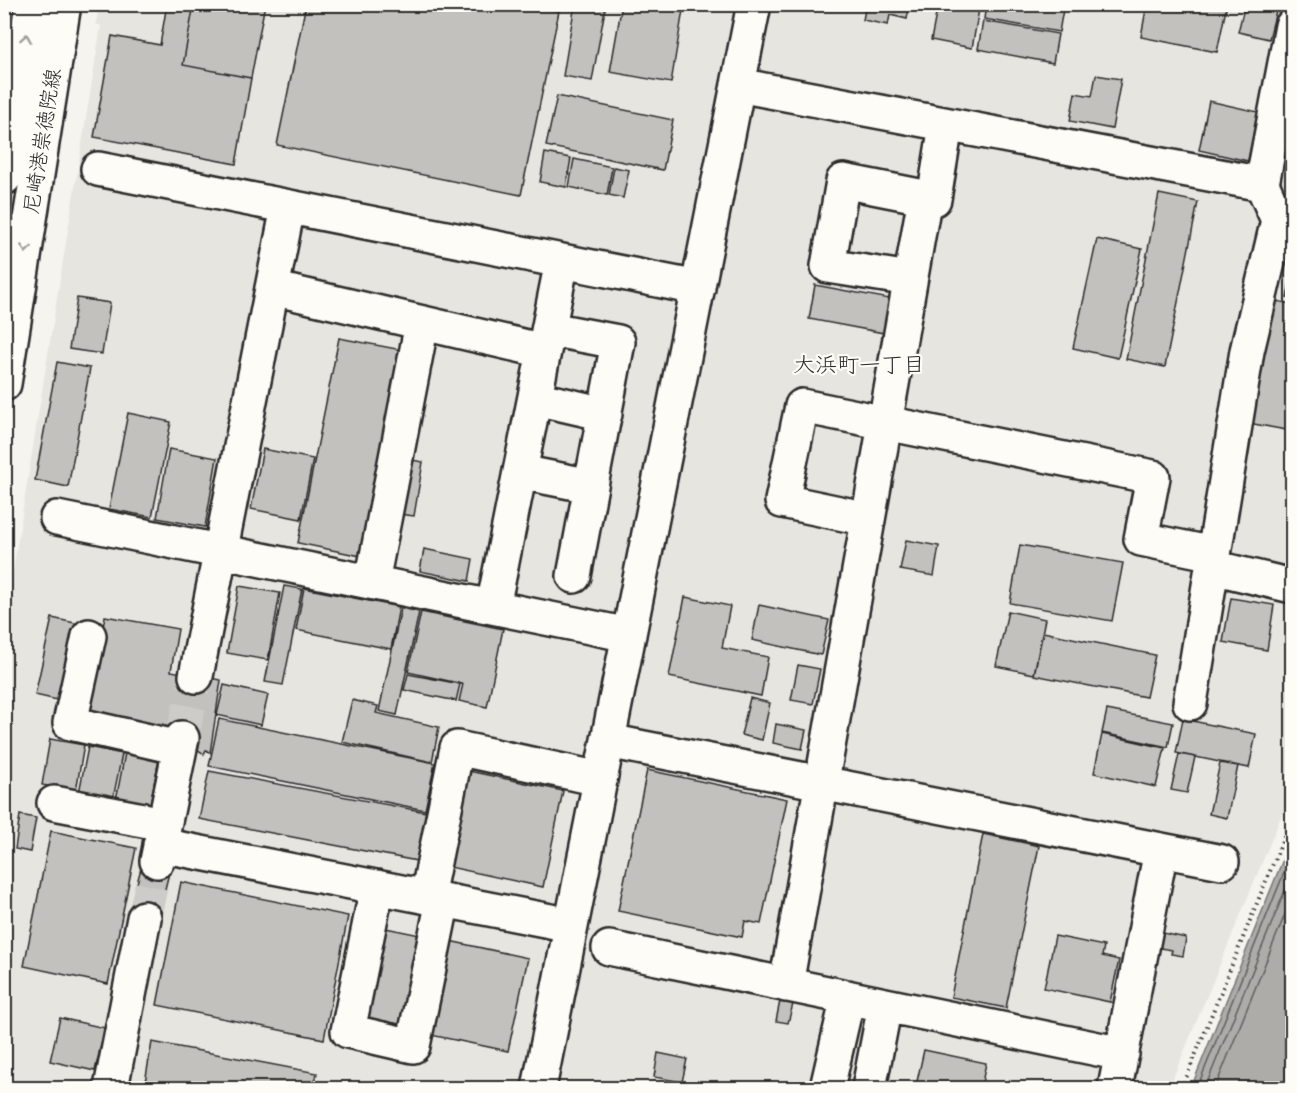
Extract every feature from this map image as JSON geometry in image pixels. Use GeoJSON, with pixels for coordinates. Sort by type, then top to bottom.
{"type":"FeatureCollection","features":[{"type":"Feature","properties":{"kind":"main road","name":"尼崎港崇徳院線"},"geometry":{"type":"LineString","coordinates":[[4,178],[32,4]]}},
{"type":"Feature","properties":{"kind":"main road","name":"尼崎港崇徳院線"},"geometry":{"type":"LineString","coordinates":[[4,384],[64,4]]}},
{"type":"Feature","properties":{"kind":"main road"},"geometry":{"type":"LineString","coordinates":[[539,1089],[754,4]]}},
{"type":"Feature","properties":{"kind":"main road"},"geometry":{"type":"LineString","coordinates":[[1190,703],[1247,351],[1285,222],[1262,184],[1293,26]]}},
{"type":"Feature","properties":{"kind":"main road"},"geometry":{"type":"LineString","coordinates":[[738,86],[1262,184]]}},
{"type":"Feature","properties":{"kind":"main road"},"geometry":{"type":"LineString","coordinates":[[910,279],[828,266],[843,181],[934,199],[946,125]]}},
{"type":"Feature","properties":{"kind":"main road"},"geometry":{"type":"LineString","coordinates":[[98,169],[698,288]]}},
{"type":"Feature","properties":{"kind":"main road"},"geometry":{"type":"LineString","coordinates":[[786,985],[925,197]]}},
{"type":"Feature","properties":{"kind":"main road"},"geometry":{"type":"LineString","coordinates":[[196,676],[288,207]]}},
{"type":"Feature","properties":{"kind":"main road"},"geometry":{"type":"LineString","coordinates":[[493,607],[562,261]]}},
{"type":"Feature","properties":{"kind":"main road"},"geometry":{"type":"LineString","coordinates":[[272,288],[422,323],[546,340],[618,342],[574,576]]}},
{"type":"Feature","properties":{"kind":"main road"},"geometry":{"type":"LineString","coordinates":[[372,582],[422,323]]}},
{"type":"Feature","properties":{"kind":"main road"},"geometry":{"type":"LineString","coordinates":[[535,398],[604,414]]}},
{"type":"Feature","properties":{"kind":"main road"},"geometry":{"type":"LineString","coordinates":[[868,519],[782,501],[802,406],[1153,477],[1141,539],[1293,586]]}},
{"type":"Feature","properties":{"kind":"main road"},"geometry":{"type":"LineString","coordinates":[[520,472],[591,486]]}},
{"type":"Feature","properties":{"kind":"main road"},"geometry":{"type":"LineString","coordinates":[[57,518],[629,635]]}},
{"type":"Feature","properties":{"kind":"main road"},"geometry":{"type":"LineString","coordinates":[[89,636],[70,723],[181,743],[161,843]]}},
{"type":"Feature","properties":{"kind":"main road"},"geometry":{"type":"LineString","coordinates":[[608,741],[1222,862]]}},
{"type":"Feature","properties":{"kind":"main road"},"geometry":{"type":"LineString","coordinates":[[377,887],[348,1031],[413,1046],[457,748],[600,779]]}},
{"type":"Feature","properties":{"kind":"main road"},"geometry":{"type":"LineString","coordinates":[[54,804],[161,843],[571,925]]}},
{"type":"Feature","properties":{"kind":"main road"},"geometry":{"type":"LineString","coordinates":[[1115,1089],[1161,850]]}},
{"type":"Feature","properties":{"kind":"main road"},"geometry":{"type":"LineString","coordinates":[[111,1089],[144,918]]}},
{"type":"Feature","properties":{"kind":"main road"},"geometry":{"type":"LineString","coordinates":[[609,948],[1122,1054]]}},
{"type":"Feature","properties":{"kind":"main road"},"geometry":{"type":"LineString","coordinates":[[827,1089],[848,997]]}},
{"type":"Feature","properties":{"kind":"main road"},"geometry":{"type":"LineString","coordinates":[[869,1089],[885,1005]]}},
{"type":"Feature","properties":{"kind":"path"},"geometry":{"type":"LineString","coordinates":[[1182,1089],[1293,817]]}},
{"type":"Feature","properties":{"kind":"shaded area"},"geometry":{"type":"Polygon","coordinates":[[[99,5],[1292,5],[1292,790],[1169,1088],[8,1088],[4,1048],[5,620],[101,26],[96,24],[99,5]]]}},
{"type":"Feature","properties":{"kind":"water"},"geometry":{"type":"Polygon","coordinates":[[[1292,837],[1292,1088],[1191,1088],[1292,837]]]}},
{"type":"Feature","properties":{"kind":"building"},"geometry":{"type":"Polygon","coordinates":[[[167,4],[194,4],[183,65],[251,78],[236,164],[94,137],[112,36],[160,45],[167,4]]]}},
{"type":"Feature","properties":{"kind":"building"},"geometry":{"type":"Polygon","coordinates":[[[194,4],[265,4],[251,78],[183,65],[194,4]]]}},
{"type":"Feature","properties":{"kind":"building"},"geometry":{"type":"Polygon","coordinates":[[[306,4],[529,4],[559,11],[521,195],[277,145],[306,4]]]}},
{"type":"Feature","properties":{"kind":"building"},"geometry":{"type":"Polygon","coordinates":[[[575,4],[606,4],[592,81],[563,76],[575,4]]]}},
{"type":"Feature","properties":{"kind":"building"},"geometry":{"type":"Polygon","coordinates":[[[622,4],[684,4],[671,83],[610,72],[622,4]]]}},
{"type":"Feature","properties":{"kind":"building"},"geometry":{"type":"Polygon","coordinates":[[[866,4],[910,4],[907,19],[890,15],[888,25],[863,20],[866,4]]]}},
{"type":"Feature","properties":{"kind":"building"},"geometry":{"type":"Polygon","coordinates":[[[938,4],[980,4],[972,48],[931,40],[938,4]]]}},
{"type":"Feature","properties":{"kind":"building"},"geometry":{"type":"Polygon","coordinates":[[[986,4],[1064,4],[1059,32],[984,19],[986,4]]]}},
{"type":"Feature","properties":{"kind":"building"},"geometry":{"type":"Polygon","coordinates":[[[1147,4],[1227,4],[1217,52],[1141,37],[1147,4]]]}},
{"type":"Feature","properties":{"kind":"building"},"geometry":{"type":"Polygon","coordinates":[[[1245,4],[1268,4],[1277,7],[1269,39],[1238,32],[1245,4]]]}},
{"type":"Feature","properties":{"kind":"building"},"geometry":{"type":"Polygon","coordinates":[[[983,21],[1058,34],[1053,63],[978,49],[983,21]]]}},
{"type":"Feature","properties":{"kind":"building"},"geometry":{"type":"Polygon","coordinates":[[[1096,75],[1121,79],[1112,129],[1070,121],[1075,93],[1092,96],[1096,75]]]}},
{"type":"Feature","properties":{"kind":"building"},"geometry":{"type":"Polygon","coordinates":[[[557,96],[673,120],[663,170],[546,146],[557,96]]]}},
{"type":"Feature","properties":{"kind":"building"},"geometry":{"type":"Polygon","coordinates":[[[1209,101],[1258,112],[1248,161],[1199,150],[1209,101]]]}},
{"type":"Feature","properties":{"kind":"building"},"geometry":{"type":"Polygon","coordinates":[[[545,153],[571,158],[566,187],[540,182],[545,153]]]}},
{"type":"Feature","properties":{"kind":"building"},"geometry":{"type":"Polygon","coordinates":[[[574,159],[612,167],[607,195],[569,187],[574,159]]]}},
{"type":"Feature","properties":{"kind":"building"},"geometry":{"type":"Polygon","coordinates":[[[614,167],[629,170],[623,198],[609,195],[614,167]]]}},
{"type":"Feature","properties":{"kind":"building"},"geometry":{"type":"Polygon","coordinates":[[[1159,194],[1198,202],[1165,367],[1126,359],[1159,194]]]}},
{"type":"Feature","properties":{"kind":"building"},"geometry":{"type":"Polygon","coordinates":[[[1097,239],[1142,249],[1118,358],[1073,348],[1097,239]]]}},
{"type":"Feature","properties":{"kind":"building"},"geometry":{"type":"Polygon","coordinates":[[[1292,272],[1292,299],[1287,298],[1292,272]]]}},
{"type":"Feature","properties":{"kind":"building"},"geometry":{"type":"Polygon","coordinates":[[[815,285],[890,299],[884,333],[809,319],[815,285]]]}},
{"type":"Feature","properties":{"kind":"building"},"geometry":{"type":"Polygon","coordinates":[[[77,298],[110,303],[102,354],[69,349],[77,298]]]}},
{"type":"Feature","properties":{"kind":"building"},"geometry":{"type":"Polygon","coordinates":[[[1271,300],[1292,304],[1292,431],[1248,423],[1271,300]]]}},
{"type":"Feature","properties":{"kind":"building"},"geometry":{"type":"Polygon","coordinates":[[[339,338],[402,350],[361,556],[298,543],[339,338]]]}},
{"type":"Feature","properties":{"kind":"building"},"geometry":{"type":"Polygon","coordinates":[[[57,362],[90,368],[68,487],[35,480],[57,362]]]}},
{"type":"Feature","properties":{"kind":"building"},"geometry":{"type":"Polygon","coordinates":[[[128,413],[171,422],[152,517],[109,509],[128,413]]]}},
{"type":"Feature","properties":{"kind":"building"},"geometry":{"type":"Polygon","coordinates":[[[169,449],[217,458],[205,527],[157,518],[169,449]]]}},
{"type":"Feature","properties":{"kind":"building"},"geometry":{"type":"Polygon","coordinates":[[[263,449],[313,459],[301,519],[251,509],[263,449]]]}},
{"type":"Feature","properties":{"kind":"building"},"geometry":{"type":"Polygon","coordinates":[[[407,459],[423,462],[414,516],[398,514],[407,459]]]}},
{"type":"Feature","properties":{"kind":"building"},"geometry":{"type":"Polygon","coordinates":[[[906,540],[939,546],[934,576],[900,570],[906,540]]]}},
{"type":"Feature","properties":{"kind":"building"},"geometry":{"type":"Polygon","coordinates":[[[1020,545],[1123,563],[1112,621],[1010,603],[1020,545]]]}},
{"type":"Feature","properties":{"kind":"building"},"geometry":{"type":"Polygon","coordinates":[[[424,549],[473,559],[469,581],[420,571],[424,549]]]}},
{"type":"Feature","properties":{"kind":"building"},"geometry":{"type":"Polygon","coordinates":[[[239,586],[280,593],[268,660],[227,653],[239,586]]]}},
{"type":"Feature","properties":{"kind":"building"},"geometry":{"type":"Polygon","coordinates":[[[284,586],[302,589],[283,685],[265,682],[284,586]]]}},
{"type":"Feature","properties":{"kind":"building"},"geometry":{"type":"Polygon","coordinates":[[[304,588],[399,607],[391,649],[296,630],[304,588]]]}},
{"type":"Feature","properties":{"kind":"building"},"geometry":{"type":"Polygon","coordinates":[[[685,597],[730,606],[722,648],[768,657],[761,696],[669,677],[685,597]]]}},
{"type":"Feature","properties":{"kind":"building"},"geometry":{"type":"Polygon","coordinates":[[[1231,598],[1274,605],[1267,650],[1223,642],[1231,598]]]}},
{"type":"Feature","properties":{"kind":"building"},"geometry":{"type":"Polygon","coordinates":[[[759,605],[829,620],[821,655],[752,640],[759,605]]]}},
{"type":"Feature","properties":{"kind":"building"},"geometry":{"type":"Polygon","coordinates":[[[401,608],[419,612],[397,715],[379,711],[401,608]]]}},
{"type":"Feature","properties":{"kind":"building"},"geometry":{"type":"Polygon","coordinates":[[[1008,611],[1045,619],[1034,674],[996,666],[1008,611]]]}},
{"type":"Feature","properties":{"kind":"building"},"geometry":{"type":"Polygon","coordinates":[[[421,612],[503,629],[487,707],[459,701],[463,684],[408,672],[421,612]]]}},
{"type":"Feature","properties":{"kind":"building"},"geometry":{"type":"Polygon","coordinates":[[[105,616],[178,629],[171,671],[221,680],[210,753],[206,750],[204,754],[163,724],[161,737],[88,710],[105,616]]]}},
{"type":"Feature","properties":{"kind":"building"},"geometry":{"type":"Polygon","coordinates":[[[52,618],[84,625],[66,702],[35,695],[52,618]]]}},
{"type":"Feature","properties":{"kind":"building"},"geometry":{"type":"Polygon","coordinates":[[[1043,632],[1155,655],[1146,697],[1034,675],[1043,632]]]}},
{"type":"Feature","properties":{"kind":"building"},"geometry":{"type":"Polygon","coordinates":[[[798,665],[820,669],[813,704],[791,700],[798,665]]]}},
{"type":"Feature","properties":{"kind":"building"},"geometry":{"type":"Polygon","coordinates":[[[408,674],[460,684],[456,701],[404,690],[408,674]]]}},
{"type":"Feature","properties":{"kind":"building"},"geometry":{"type":"Polygon","coordinates":[[[224,685],[268,695],[261,725],[217,715],[224,685]]]}},
{"type":"Feature","properties":{"kind":"building"},"geometry":{"type":"Polygon","coordinates":[[[750,698],[770,703],[762,740],[741,735],[750,698]]]}},
{"type":"Feature","properties":{"kind":"building"},"geometry":{"type":"Polygon","coordinates":[[[352,700],[378,706],[376,713],[439,727],[432,762],[342,742],[352,700]]]}},
{"type":"Feature","properties":{"kind":"building"},"geometry":{"type":"Polygon","coordinates":[[[1107,710],[1173,723],[1168,747],[1102,733],[1107,710]]]}},
{"type":"Feature","properties":{"kind":"building"},"geometry":{"type":"Polygon","coordinates":[[[219,719],[435,763],[425,810],[209,766],[219,719]]]}},
{"type":"Feature","properties":{"kind":"building"},"geometry":{"type":"Polygon","coordinates":[[[1183,719],[1256,734],[1249,768],[1176,753],[1183,719]]]}},
{"type":"Feature","properties":{"kind":"building"},"geometry":{"type":"Polygon","coordinates":[[[776,724],[806,730],[802,749],[773,743],[776,724]]]}},
{"type":"Feature","properties":{"kind":"building"},"geometry":{"type":"Polygon","coordinates":[[[1102,734],[1165,748],[1156,787],[1094,773],[1102,734]]]}},
{"type":"Feature","properties":{"kind":"building"},"geometry":{"type":"Polygon","coordinates":[[[50,739],[84,745],[76,791],[42,785],[50,739]]]}},
{"type":"Feature","properties":{"kind":"building"},"geometry":{"type":"Polygon","coordinates":[[[88,747],[122,754],[113,799],[79,793],[88,747]]]}},
{"type":"Feature","properties":{"kind":"building"},"geometry":{"type":"Polygon","coordinates":[[[125,753],[159,760],[149,808],[116,800],[125,753]]]}},
{"type":"Feature","properties":{"kind":"building"},"geometry":{"type":"Polygon","coordinates":[[[1179,754],[1195,757],[1187,793],[1171,790],[1179,754]]]}},
{"type":"Feature","properties":{"kind":"building"},"geometry":{"type":"Polygon","coordinates":[[[1220,763],[1238,766],[1227,818],[1209,814],[1220,763]]]}},
{"type":"Feature","properties":{"kind":"building"},"geometry":{"type":"Polygon","coordinates":[[[464,770],[563,791],[543,887],[445,866],[464,770]]]}},
{"type":"Feature","properties":{"kind":"building"},"geometry":{"type":"Polygon","coordinates":[[[647,770],[787,799],[761,924],[745,921],[742,937],[618,911],[647,770]]]}},
{"type":"Feature","properties":{"kind":"building"},"geometry":{"type":"Polygon","coordinates":[[[209,771],[426,812],[417,861],[199,819],[209,771]]]}},
{"type":"Feature","properties":{"kind":"building"},"geometry":{"type":"Polygon","coordinates":[[[20,815],[36,818],[30,852],[15,849],[20,815]]]}},
{"type":"Feature","properties":{"kind":"building"},"geometry":{"type":"Polygon","coordinates":[[[51,831],[136,848],[108,984],[24,966],[51,831]]]}},
{"type":"Feature","properties":{"kind":"building"},"geometry":{"type":"Polygon","coordinates":[[[983,834],[1039,846],[1006,1008],[951,997],[983,834]]]}},
{"type":"Feature","properties":{"kind":"building"},"geometry":{"type":"Polygon","coordinates":[[[144,857],[171,865],[157,921],[129,913],[144,857]]]}},
{"type":"Feature","properties":{"kind":"building"},"geometry":{"type":"Polygon","coordinates":[[[181,882],[348,916],[324,1039],[157,1005],[181,882]]]}},
{"type":"Feature","properties":{"kind":"building"},"geometry":{"type":"Polygon","coordinates":[[[381,927],[420,935],[403,1025],[364,1017],[381,927]]]}},
{"type":"Feature","properties":{"kind":"building"},"geometry":{"type":"Polygon","coordinates":[[[1163,933],[1186,938],[1183,956],[1171,954],[1172,950],[1160,948],[1163,933]]]}},
{"type":"Feature","properties":{"kind":"building"},"geometry":{"type":"Polygon","coordinates":[[[1055,936],[1104,946],[1102,956],[1119,960],[1110,1002],[1044,988],[1055,936]]]}},
{"type":"Feature","properties":{"kind":"building"},"geometry":{"type":"Polygon","coordinates":[[[445,940],[528,958],[508,1051],[426,1034],[445,940]]]}},
{"type":"Feature","properties":{"kind":"building"},"geometry":{"type":"Polygon","coordinates":[[[780,1001],[793,1004],[788,1023],[776,1021],[780,1001]]]}},
{"type":"Feature","properties":{"kind":"building"},"geometry":{"type":"Polygon","coordinates":[[[60,1018],[105,1028],[95,1071],[50,1061],[60,1018]]]}},
{"type":"Feature","properties":{"kind":"building"},"geometry":{"type":"Polygon","coordinates":[[[152,1042],[317,1073],[314,1088],[144,1088],[152,1042]]]}},
{"type":"Feature","properties":{"kind":"building"},"geometry":{"type":"Polygon","coordinates":[[[924,1050],[986,1063],[982,1083],[1008,1088],[916,1086],[924,1050]]]}},
{"type":"Feature","properties":{"kind":"building"},"geometry":{"type":"Polygon","coordinates":[[[658,1053],[687,1059],[682,1082],[654,1077],[658,1053]]]}},
{"type":"Feature","properties":{"kind":"tunnel"},"geometry":{"type":"LineString","coordinates":[[182,738],[196,676]]}},
{"type":"Feature","properties":{"kind":"tunnel"},"geometry":{"type":"LineString","coordinates":[[144,918],[157,861]]}},
{"type":"Feature","properties":{"kind":"district","name":"大浜町一丁目"},"geometry":{"type":"Point","coordinates":[859,364]}}]}
